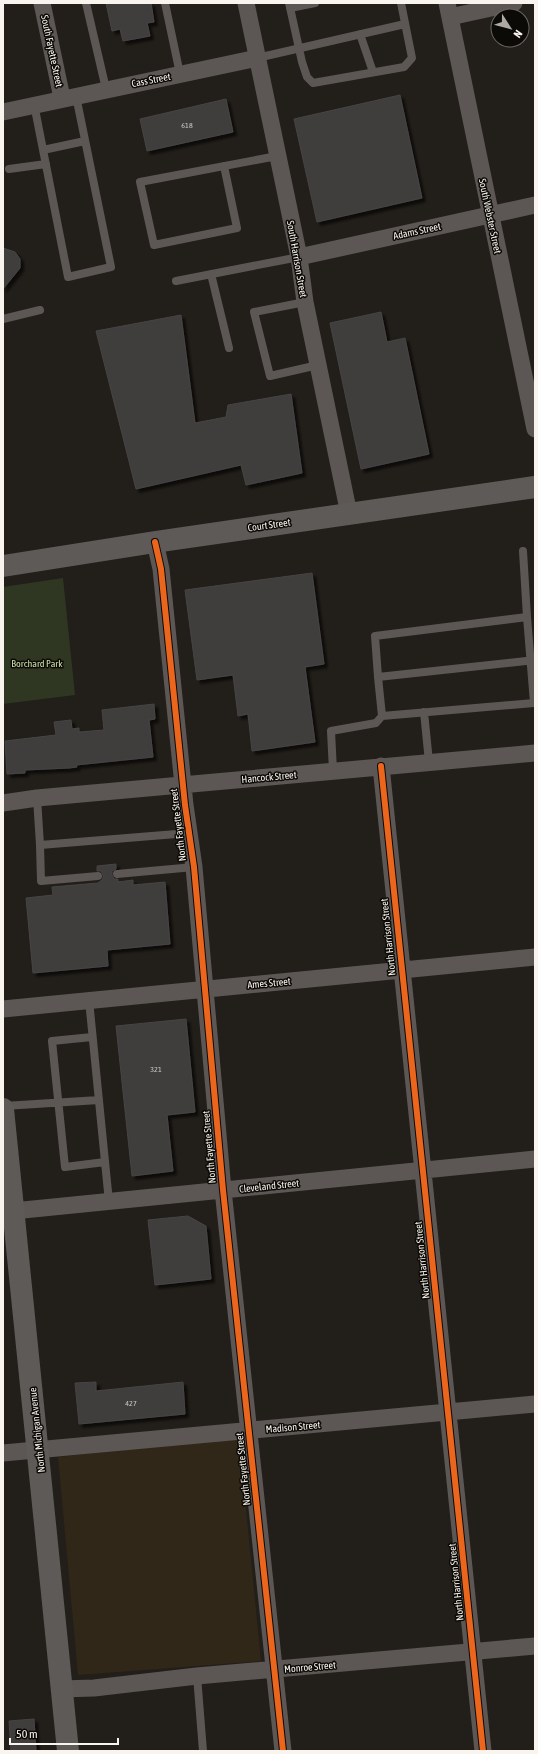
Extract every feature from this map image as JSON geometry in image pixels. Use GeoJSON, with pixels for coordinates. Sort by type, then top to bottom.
{"type":"FeatureCollection","features":[{"type":"Feature","properties":{"kind":"main road","name":"Court Street"},"geometry":{"type":"LineString","coordinates":[[3,566],[155,542],[535,487]]}},
{"type":"Feature","properties":{"kind":"main road","name":"North Michigan Avenue"},"geometry":{"type":"LineString","coordinates":[[3,1108],[8,1211],[39,1450],[68,1751]]}},
{"type":"Feature","properties":{"kind":"street","name":"South Fayette Street"},"geometry":{"type":"LineString","coordinates":[[42,3],[69,97]]}},
{"type":"Feature","properties":{"kind":"street","name":"South Harrison Street"},"geometry":{"type":"LineString","coordinates":[[246,3],[299,257],[305,302],[349,514]]}},
{"type":"Feature","properties":{"kind":"street"},"geometry":{"type":"LineString","coordinates":[[449,10],[514,3]]}},
{"type":"Feature","properties":{"kind":"street","name":"South Webster Street"},"geometry":{"type":"LineString","coordinates":[[449,10],[535,429]]}},
{"type":"Feature","properties":{"kind":"street","name":"Cass Street"},"geometry":{"type":"LineString","coordinates":[[3,112],[34,104],[257,58]]}},
{"type":"Feature","properties":{"kind":"street","name":"Adams Street"},"geometry":{"type":"LineString","coordinates":[[299,257],[535,205]]}},
{"type":"Feature","properties":{"kind":"street","name":"North Fayette Street"},"geometry":{"type":"LineString","coordinates":[[155,542],[161,569],[188,833],[194,867],[223,1190],[250,1431],[283,1751]]}},
{"type":"Feature","properties":{"kind":"street","name":"Hancock Street"},"geometry":{"type":"LineString","coordinates":[[3,803],[37,798],[184,786],[381,766],[535,753]]}},
{"type":"Feature","properties":{"kind":"street","name":"North Harrison Street"},"geometry":{"type":"LineString","coordinates":[[381,766],[483,1751]]}},
{"type":"Feature","properties":{"kind":"street","name":"Ames Street"},"geometry":{"type":"LineString","coordinates":[[3,1009],[535,957]]}},
{"type":"Feature","properties":{"kind":"street","name":"Cleveland Street"},"geometry":{"type":"LineString","coordinates":[[8,1211],[422,1171],[535,1158]]}},
{"type":"Feature","properties":{"kind":"street","name":"Madison Street"},"geometry":{"type":"LineString","coordinates":[[3,1453],[535,1404]]}},
{"type":"Feature","properties":{"kind":"street","name":"Monroe Street"},"geometry":{"type":"LineString","coordinates":[[61,1689],[94,1688],[197,1676],[535,1646]]}},
{"type":"Feature","properties":{"kind":"lane"},"geometry":{"type":"LineString","coordinates":[[86,3],[106,89]]}},
{"type":"Feature","properties":{"kind":"lane"},"geometry":{"type":"LineString","coordinates":[[166,3],[180,74]]}},
{"type":"Feature","properties":{"kind":"lane"},"geometry":{"type":"LineString","coordinates":[[315,3],[289,6],[298,47],[307,77],[313,83],[404,67],[412,58],[401,3]]}},
{"type":"Feature","properties":{"kind":"lane","name":"Cass Street"},"geometry":{"type":"LineString","coordinates":[[257,58],[298,47],[405,24]]}},
{"type":"Feature","properties":{"kind":"lane"},"geometry":{"type":"LineString","coordinates":[[360,34],[373,72]]}},
{"type":"Feature","properties":{"kind":"lane"},"geometry":{"type":"LineString","coordinates":[[34,104],[68,277],[111,267],[85,141],[69,97]]}},
{"type":"Feature","properties":{"kind":"lane"},"geometry":{"type":"LineString","coordinates":[[43,150],[85,141]]}},
{"type":"Feature","properties":{"kind":"lane"},"geometry":{"type":"LineString","coordinates":[[224,166],[236,228],[154,245],[140,182],[224,166],[278,156]]}},
{"type":"Feature","properties":{"kind":"lane"},"geometry":{"type":"LineString","coordinates":[[9,169],[46,164]]}},
{"type":"Feature","properties":{"kind":"lane"},"geometry":{"type":"LineString","coordinates":[[176,281],[299,257]]}},
{"type":"Feature","properties":{"kind":"lane"},"geometry":{"type":"LineString","coordinates":[[211,274],[230,348]]}},
{"type":"Feature","properties":{"kind":"lane"},"geometry":{"type":"LineString","coordinates":[[305,302],[254,312],[270,376],[318,366]]}},
{"type":"Feature","properties":{"kind":"lane"},"geometry":{"type":"LineString","coordinates":[[3,319],[40,310]]}},
{"type":"Feature","properties":{"kind":"lane"},"geometry":{"type":"LineString","coordinates":[[333,771],[331,731],[376,723],[382,716],[534,703],[533,661],[527,617],[523,551]]}},
{"type":"Feature","properties":{"kind":"lane"},"geometry":{"type":"LineString","coordinates":[[382,716],[375,636],[527,617]]}},
{"type":"Feature","properties":{"kind":"lane"},"geometry":{"type":"LineString","coordinates":[[378,677],[533,661]]}},
{"type":"Feature","properties":{"kind":"lane"},"geometry":{"type":"LineString","coordinates":[[424,712],[429,762]]}},
{"type":"Feature","properties":{"kind":"lane"},"geometry":{"type":"LineString","coordinates":[[37,798],[41,881],[98,876]]}},
{"type":"Feature","properties":{"kind":"lane"},"geometry":{"type":"LineString","coordinates":[[40,844],[188,833]]}},
{"type":"Feature","properties":{"kind":"lane"},"geometry":{"type":"LineString","coordinates":[[117,874],[194,867]]}},
{"type":"Feature","properties":{"kind":"lane"},"geometry":{"type":"LineString","coordinates":[[89,1000],[109,1202]]}},
{"type":"Feature","properties":{"kind":"lane"},"geometry":{"type":"LineString","coordinates":[[92,1037],[52,1041],[57,1103],[65,1167],[105,1162]]}},
{"type":"Feature","properties":{"kind":"lane"},"geometry":{"type":"LineString","coordinates":[[3,1108],[99,1100]]}},
{"type":"Feature","properties":{"kind":"lane"},"geometry":{"type":"LineString","coordinates":[[197,1676],[203,1751]]}},
{"type":"Feature","properties":{"kind":"shaded area"},"geometry":{"type":"Polygon","coordinates":[[[239,1438],[261,1661],[78,1675],[58,1457],[239,1438]]]}},
{"type":"Feature","properties":{"kind":"green space","name":"Borchard Park"},"geometry":{"type":"Polygon","coordinates":[[[63,578],[75,695],[3,704],[3,587],[63,578]]]}},
{"type":"Feature","properties":{"kind":"building"},"geometry":{"type":"Polygon","coordinates":[[[106,3],[151,3],[154,22],[147,23],[150,36],[123,41],[120,29],[112,31],[106,3]]]}},
{"type":"Feature","properties":{"kind":"building"},"geometry":{"type":"Polygon","coordinates":[[[400,95],[422,198],[317,222],[294,119],[400,95]]]}},
{"type":"Feature","properties":{"kind":"building"},"geometry":{"type":"Polygon","coordinates":[[[226,99],[233,132],[147,151],[140,119],[226,99]]]}},
{"type":"Feature","properties":{"kind":"building"},"geometry":{"type":"Polygon","coordinates":[[[3,248],[15,252],[20,259],[20,268],[3,289],[3,248]]]}},
{"type":"Feature","properties":{"kind":"building"},"geometry":{"type":"Polygon","coordinates":[[[381,312],[387,342],[405,338],[429,454],[361,469],[330,323],[381,312]]]}},
{"type":"Feature","properties":{"kind":"building"},"geometry":{"type":"Polygon","coordinates":[[[181,315],[195,423],[226,417],[228,405],[291,394],[302,473],[246,485],[241,465],[136,489],[96,331],[181,315]]]}},
{"type":"Feature","properties":{"kind":"building"},"geometry":{"type":"Polygon","coordinates":[[[312,573],[324,664],[305,667],[315,742],[252,751],[248,714],[238,716],[233,675],[197,680],[185,590],[312,573]]]}},
{"type":"Feature","properties":{"kind":"building"},"geometry":{"type":"Polygon","coordinates":[[[154,704],[155,719],[149,720],[153,757],[76,765],[77,767],[69,768],[25,770],[25,773],[7,774],[5,741],[56,735],[54,722],[71,720],[72,729],[79,728],[79,732],[104,730],[102,710],[154,704]]]}},
{"type":"Feature","properties":{"kind":"building"},"geometry":{"type":"Polygon","coordinates":[[[116,864],[116,869],[112,871],[112,875],[114,879],[118,879],[118,882],[133,880],[133,885],[165,882],[170,944],[107,950],[108,966],[33,973],[26,898],[53,895],[52,887],[98,883],[103,879],[103,875],[101,871],[97,871],[97,866],[116,864]]]}},
{"type":"Feature","properties":{"kind":"building"},"geometry":{"type":"Polygon","coordinates":[[[186,1019],[195,1112],[167,1115],[173,1171],[132,1176],[116,1026],[186,1019]]]}},
{"type":"Feature","properties":{"kind":"building"},"geometry":{"type":"Polygon","coordinates":[[[188,1216],[206,1226],[211,1279],[155,1285],[148,1220],[188,1216]]]}},
{"type":"Feature","properties":{"kind":"building"},"geometry":{"type":"Polygon","coordinates":[[[96,1382],[96,1391],[183,1382],[185,1414],[79,1424],[75,1383],[96,1382]]]}},
{"type":"Feature","properties":{"kind":"building"},"geometry":{"type":"Polygon","coordinates":[[[34,1719],[36,1751],[11,1751],[9,1721],[34,1719]]]}},
{"type":"Feature","properties":{"kind":"cycle path"},"geometry":{"type":"LineString","coordinates":[[155,542],[161,569],[185,805],[194,867],[223,1190],[283,1751]]}},
{"type":"Feature","properties":{"kind":"cycle path"},"geometry":{"type":"LineString","coordinates":[[381,766],[483,1751]]}}]}
